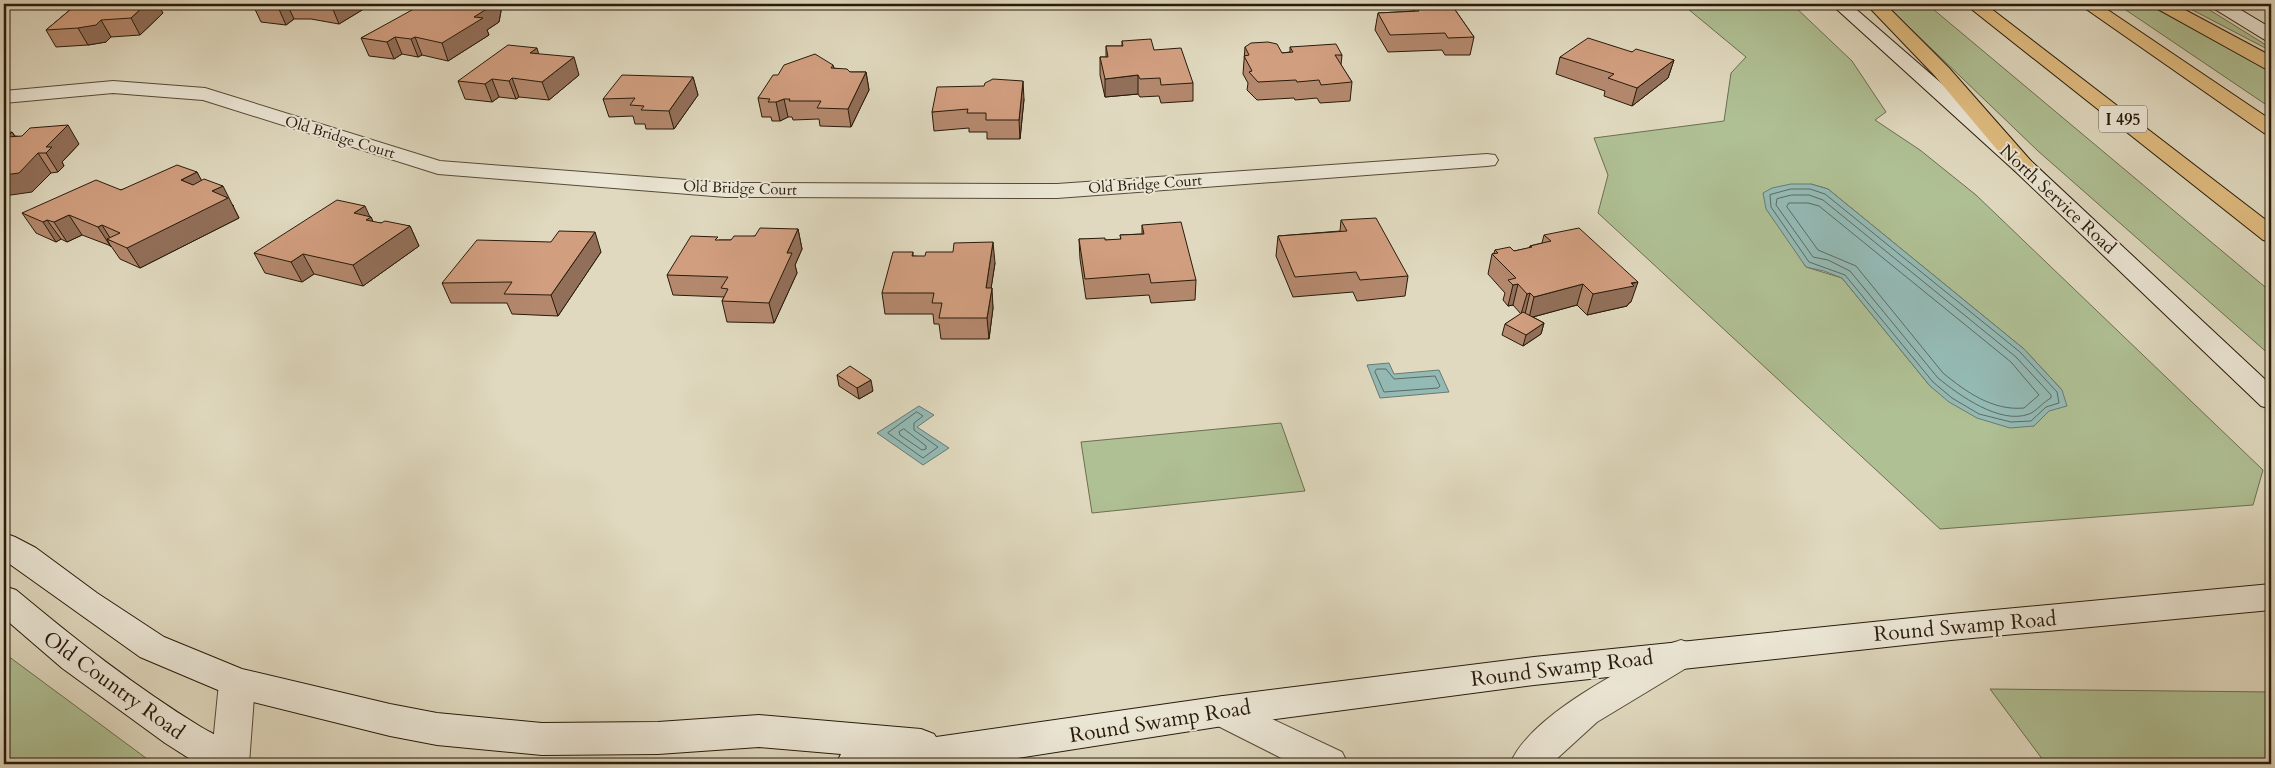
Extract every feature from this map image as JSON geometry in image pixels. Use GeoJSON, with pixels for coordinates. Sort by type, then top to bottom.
{"type":"FeatureCollection","features":[{"type":"Feature","properties":{"kind":"highway"},"geometry":{"type":"LineString","coordinates":[[1875,4],[1942,72],[2023,166]]}},
{"type":"Feature","properties":{"kind":"highway","name":"I 495"},"geometry":{"type":"LineString","coordinates":[[1974,4],[2271,235]]}},
{"type":"Feature","properties":{"kind":"highway"},"geometry":{"type":"LineString","coordinates":[[2088,4],[2271,129]]}},
{"type":"Feature","properties":{"kind":"highway"},"geometry":{"type":"LineString","coordinates":[[2162,4],[2271,64]]}},
{"type":"Feature","properties":{"kind":"main road","name":"North Service Road"},"geometry":{"type":"LineString","coordinates":[[1840,4],[2023,166],[2271,400]]}},
{"type":"Feature","properties":{"kind":"main road"},"geometry":{"type":"LineString","coordinates":[[2219,4],[2271,36]]}},
{"type":"Feature","properties":{"kind":"main road","name":"Old Bridge Court"},"geometry":{"type":"LineString","coordinates":[[4,97],[113,88],[205,94],[438,168],[726,190],[1056,190],[1488,160]]}},
{"type":"Feature","properties":{"kind":"main road"},"geometry":{"type":"LineString","coordinates":[[4,545],[25,557],[85,602],[152,647],[237,683],[390,720],[437,729],[487,735],[603,740],[759,731],[973,749]]}},
{"type":"Feature","properties":{"kind":"main road","name":"Round Swamp Road"},"geometry":{"type":"LineString","coordinates":[[856,764],[973,749],[1223,711],[1524,672],[1681,654],[2271,597]]}},
{"type":"Feature","properties":{"kind":"main road","name":"Old Country Road"},"geometry":{"type":"LineString","coordinates":[[4,599],[74,658],[178,732],[230,764]]}},
{"type":"Feature","properties":{"kind":"main road"},"geometry":{"type":"LineString","coordinates":[[1529,764],[1532,758],[1584,711],[1681,654]]}},
{"type":"Feature","properties":{"kind":"main road"},"geometry":{"type":"LineString","coordinates":[[230,764],[237,683]]}},
{"type":"Feature","properties":{"kind":"main road"},"geometry":{"type":"LineString","coordinates":[[1223,711],[1329,764]]}},
{"type":"Feature","properties":{"kind":"green space"},"geometry":{"type":"Polygon","coordinates":[[[1682,4],[1792,4],[1852,61],[1886,112],[1875,120],[1920,150],[1976,195],[2263,470],[2253,505],[1940,529],[1598,213],[1608,175],[1594,138],[1724,121],[1731,73],[1746,57],[1682,4]],[[1811,184],[1798,254],[1806,267],[1842,278],[1930,386],[2034,426],[2049,411],[2062,390],[2024,349],[1828,189],[1811,184]]]}},
{"type":"Feature","properties":{"kind":"green space"},"geometry":{"type":"Polygon","coordinates":[[[1885,4],[1927,4],[2271,292],[2271,356],[2038,151],[1885,4]]]}},
{"type":"Feature","properties":{"kind":"green space"},"geometry":{"type":"Polygon","coordinates":[[[2117,4],[2147,4],[2271,72],[2271,108],[2117,4]]]}},
{"type":"Feature","properties":{"kind":"green space"},"geometry":{"type":"Polygon","coordinates":[[[2181,4],[2200,4],[2266,45],[2271,51],[2181,4]]]}},
{"type":"Feature","properties":{"kind":"green space"},"geometry":{"type":"Polygon","coordinates":[[[1281,423],[1305,491],[1092,513],[1081,442],[1281,423]]]}},
{"type":"Feature","properties":{"kind":"green space"},"geometry":{"type":"Polygon","coordinates":[[[4,653],[154,764],[4,764],[4,653]]]}},
{"type":"Feature","properties":{"kind":"green space"},"geometry":{"type":"Polygon","coordinates":[[[1990,689],[2271,692],[2271,764],[2046,764],[1990,689]]]}},
{"type":"Feature","properties":{"kind":"water"},"geometry":{"type":"Polygon","coordinates":[[[1791,184],[1811,184],[1828,189],[2024,349],[2062,390],[2067,406],[2049,411],[2034,426],[2010,428],[1977,418],[1949,402],[1930,386],[1842,278],[1806,267],[1766,209],[1763,193],[1772,188],[1791,184]]]}},
{"type":"Feature","properties":{"kind":"water"},"geometry":{"type":"Polygon","coordinates":[[[1389,363],[1394,374],[1439,370],[1449,392],[1380,398],[1367,365],[1389,363]]]}},
{"type":"Feature","properties":{"kind":"water"},"geometry":{"type":"Polygon","coordinates":[[[919,406],[934,415],[917,427],[949,448],[923,465],[877,433],[919,406]]]}},
{"type":"Feature","properties":{"kind":"building"},"geometry":{"type":"Polygon","coordinates":[[[77,4],[146,4],[131,18],[101,20],[96,25],[78,28],[46,30],[77,4]]]}},
{"type":"Feature","properties":{"kind":"building"},"geometry":{"type":"Polygon","coordinates":[[[284,4],[278,7],[253,5],[284,4]]]}},
{"type":"Feature","properties":{"kind":"building"},"geometry":{"type":"Polygon","coordinates":[[[313,4],[337,4],[332,7],[313,4]]]}},
{"type":"Feature","properties":{"kind":"building"},"geometry":{"type":"Polygon","coordinates":[[[1451,4],[1474,37],[1448,38],[1445,33],[1390,35],[1378,13],[1419,11],[1415,6],[1451,4]]]}},
{"type":"Feature","properties":{"kind":"building"},"geometry":{"type":"Polygon","coordinates":[[[421,5],[493,5],[474,17],[483,18],[442,43],[415,37],[411,39],[395,37],[387,42],[361,38],[421,5]]]}},
{"type":"Feature","properties":{"kind":"building"},"geometry":{"type":"Polygon","coordinates":[[[1588,38],[1632,52],[1636,49],[1674,60],[1637,88],[1608,78],[1614,74],[1560,57],[1588,38]]]}},
{"type":"Feature","properties":{"kind":"building"},"geometry":{"type":"Polygon","coordinates":[[[1151,39],[1154,50],[1181,48],[1193,83],[1161,85],[1160,78],[1140,79],[1138,75],[1105,79],[1100,57],[1108,57],[1106,46],[1123,46],[1122,41],[1151,39]]]}},
{"type":"Feature","properties":{"kind":"building"},"geometry":{"type":"Polygon","coordinates":[[[1268,42],[1277,44],[1282,53],[1293,52],[1290,47],[1336,44],[1342,55],[1335,55],[1352,82],[1321,85],[1319,80],[1258,82],[1249,72],[1252,71],[1244,56],[1249,55],[1245,47],[1251,43],[1268,42]]]}},
{"type":"Feature","properties":{"kind":"building"},"geometry":{"type":"Polygon","coordinates":[[[508,45],[537,48],[530,53],[574,57],[542,82],[512,78],[509,81],[492,79],[485,84],[458,81],[508,45]]]}},
{"type":"Feature","properties":{"kind":"building"},"geometry":{"type":"Polygon","coordinates":[[[815,54],[833,65],[831,68],[847,69],[850,72],[866,72],[848,109],[817,108],[821,101],[789,101],[790,99],[784,99],[768,102],[770,99],[758,98],[773,75],[778,75],[784,65],[815,54]]]}},
{"type":"Feature","properties":{"kind":"building"},"geometry":{"type":"Polygon","coordinates":[[[622,75],[693,77],[669,111],[641,110],[644,106],[630,105],[635,98],[603,99],[622,75]]]}},
{"type":"Feature","properties":{"kind":"building"},"geometry":{"type":"Polygon","coordinates":[[[993,79],[1023,81],[1019,120],[986,120],[986,113],[967,113],[968,109],[932,112],[937,87],[984,86],[985,83],[993,79]]]}},
{"type":"Feature","properties":{"kind":"building"},"geometry":{"type":"Polygon","coordinates":[[[68,125],[46,147],[52,147],[46,153],[38,153],[19,173],[4,175],[4,133],[12,132],[7,137],[22,136],[30,128],[68,125]]]}},
{"type":"Feature","properties":{"kind":"building"},"geometry":{"type":"Polygon","coordinates":[[[177,165],[197,172],[181,180],[193,185],[204,179],[223,186],[212,191],[228,198],[127,248],[107,239],[120,233],[102,225],[98,227],[69,215],[54,222],[47,220],[43,222],[22,213],[96,180],[121,190],[177,165]]]}},
{"type":"Feature","properties":{"kind":"building"},"geometry":{"type":"Polygon","coordinates":[[[337,200],[365,206],[354,213],[371,217],[366,220],[381,223],[385,221],[410,226],[353,265],[303,254],[291,262],[254,253],[337,200]]]}},
{"type":"Feature","properties":{"kind":"building"},"geometry":{"type":"Polygon","coordinates":[[[1376,218],[1408,276],[1360,280],[1356,272],[1295,277],[1278,236],[1347,231],[1341,220],[1376,218]]]}},
{"type":"Feature","properties":{"kind":"building"},"geometry":{"type":"Polygon","coordinates":[[[1181,222],[1196,280],[1151,283],[1149,274],[1085,279],[1079,239],[1121,239],[1120,235],[1144,234],[1142,225],[1181,222]]]}},
{"type":"Feature","properties":{"kind":"building"},"geometry":{"type":"Polygon","coordinates":[[[760,228],[798,229],[787,253],[792,253],[769,303],[722,301],[728,289],[721,288],[728,277],[667,275],[691,236],[718,237],[715,240],[731,240],[734,236],[755,236],[760,228]]]}},
{"type":"Feature","properties":{"kind":"building"},"geometry":{"type":"Polygon","coordinates":[[[1579,228],[1638,282],[1631,283],[1634,286],[1593,294],[1583,284],[1534,297],[1530,293],[1527,294],[1518,284],[1513,285],[1508,280],[1516,278],[1492,254],[1498,253],[1495,250],[1510,247],[1514,251],[1532,247],[1530,246],[1551,241],[1544,235],[1579,228]]]}},
{"type":"Feature","properties":{"kind":"building"},"geometry":{"type":"Polygon","coordinates":[[[559,231],[595,232],[551,295],[504,294],[512,282],[442,283],[477,240],[551,242],[559,231]]]}},
{"type":"Feature","properties":{"kind":"building"},"geometry":{"type":"Polygon","coordinates":[[[993,242],[986,288],[992,288],[987,318],[939,318],[942,303],[932,303],[934,293],[882,293],[893,252],[913,252],[912,256],[925,256],[926,252],[953,252],[954,243],[993,242]]]}},
{"type":"Feature","properties":{"kind":"building"},"geometry":{"type":"Polygon","coordinates":[[[1523,312],[1544,323],[1526,335],[1505,324],[1523,312]]]}},
{"type":"Feature","properties":{"kind":"building"},"geometry":{"type":"Polygon","coordinates":[[[850,366],[871,380],[857,388],[837,375],[850,366]]]}}]}
